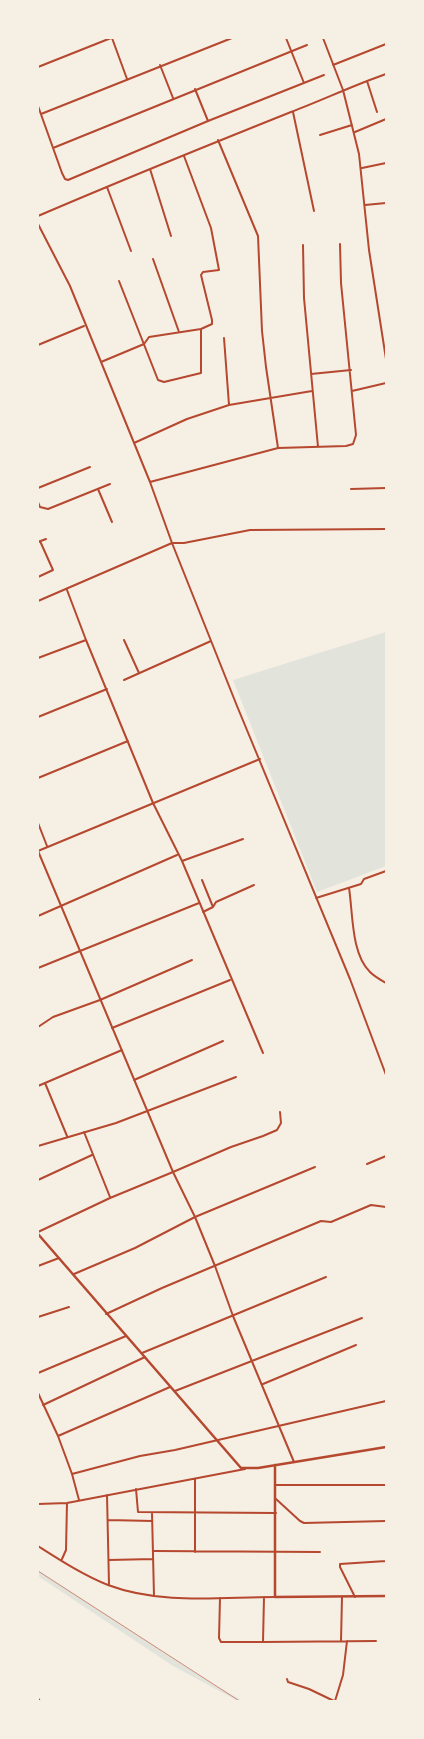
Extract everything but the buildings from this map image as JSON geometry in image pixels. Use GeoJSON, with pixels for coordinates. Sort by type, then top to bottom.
{"type":"FeatureCollection","features":[{"type":"Feature","properties":{"kind":"street"},"geometry":{"type":"LineString","coordinates":[[38,67],[111,38],[127,79]]}},
{"type":"Feature","properties":{"kind":"street"},"geometry":{"type":"LineString","coordinates":[[41,114],[160,65],[232,38]]}},
{"type":"Feature","properties":{"kind":"street"},"geometry":{"type":"LineString","coordinates":[[286,38],[304,83]]}},
{"type":"Feature","properties":{"kind":"street"},"geometry":{"type":"LineString","coordinates":[[323,38],[343,90],[355,132],[362,168],[371,268],[386,359]]}},
{"type":"Feature","properties":{"kind":"street"},"geometry":{"type":"LineString","coordinates":[[333,65],[386,44]]}},
{"type":"Feature","properties":{"kind":"street"},"geometry":{"type":"LineString","coordinates":[[52,148],[307,45]]}},
{"type":"Feature","properties":{"kind":"street"},"geometry":{"type":"LineString","coordinates":[[160,65],[174,98]]}},
{"type":"Feature","properties":{"kind":"street"},"geometry":{"type":"LineString","coordinates":[[38,216],[184,156],[218,140],[386,74]]}},
{"type":"Feature","properties":{"kind":"street"},"geometry":{"type":"LineString","coordinates":[[38,106],[52,148],[65,179],[68,180],[324,75]]}},
{"type":"Feature","properties":{"kind":"street"},"geometry":{"type":"LineString","coordinates":[[368,81],[377,112]]}},
{"type":"Feature","properties":{"kind":"street"},"geometry":{"type":"LineString","coordinates":[[195,89],[208,121]]}},
{"type":"Feature","properties":{"kind":"street"},"geometry":{"type":"LineString","coordinates":[[293,112],[314,211]]}},
{"type":"Feature","properties":{"kind":"street"},"geometry":{"type":"LineString","coordinates":[[355,132],[386,119]]}},
{"type":"Feature","properties":{"kind":"street"},"geometry":{"type":"LineString","coordinates":[[320,134],[352,125]]}},
{"type":"Feature","properties":{"kind":"street"},"geometry":{"type":"LineString","coordinates":[[218,140],[258,236],[262,331],[278,448]]}},
{"type":"Feature","properties":{"kind":"street"},"geometry":{"type":"LineString","coordinates":[[101,362],[144,344],[150,337],[201,329],[212,324],[201,275],[203,272],[219,270],[212,228],[184,156]]}},
{"type":"Feature","properties":{"kind":"street"},"geometry":{"type":"LineString","coordinates":[[362,168],[386,163]]}},
{"type":"Feature","properties":{"kind":"street"},"geometry":{"type":"LineString","coordinates":[[150,169],[171,236]]}},
{"type":"Feature","properties":{"kind":"street"},"geometry":{"type":"LineString","coordinates":[[107,187],[131,251]]}},
{"type":"Feature","properties":{"kind":"street"},"geometry":{"type":"LineString","coordinates":[[365,205],[386,203]]}},
{"type":"Feature","properties":{"kind":"street"},"geometry":{"type":"LineString","coordinates":[[38,224],[70,286],[150,482],[211,641],[350,980],[386,1076]]}},
{"type":"Feature","properties":{"kind":"street"},"geometry":{"type":"LineString","coordinates":[[150,482],[278,448],[350,446],[355,442],[356,435],[343,302],[340,244]]}},
{"type":"Feature","properties":{"kind":"street"},"geometry":{"type":"LineString","coordinates":[[304,245],[304,298],[318,447]]}},
{"type":"Feature","properties":{"kind":"street"},"geometry":{"type":"LineString","coordinates":[[153,259],[180,332]]}},
{"type":"Feature","properties":{"kind":"street"},"geometry":{"type":"LineString","coordinates":[[119,282],[160,382],[200,374],[202,355],[201,329]]}},
{"type":"Feature","properties":{"kind":"street"},"geometry":{"type":"LineString","coordinates":[[38,345],[85,325]]}},
{"type":"Feature","properties":{"kind":"street"},"geometry":{"type":"LineString","coordinates":[[224,338],[229,405]]}},
{"type":"Feature","properties":{"kind":"street"},"geometry":{"type":"LineString","coordinates":[[311,374],[351,370]]}},
{"type":"Feature","properties":{"kind":"street"},"geometry":{"type":"LineString","coordinates":[[352,391],[386,383]]}},
{"type":"Feature","properties":{"kind":"street"},"geometry":{"type":"LineString","coordinates":[[134,443],[187,419],[229,405],[312,391]]}},
{"type":"Feature","properties":{"kind":"street"},"geometry":{"type":"LineString","coordinates":[[38,488],[90,467]]}},
{"type":"Feature","properties":{"kind":"street"},"geometry":{"type":"LineString","coordinates":[[38,502],[40,507],[48,509],[110,484]]}},
{"type":"Feature","properties":{"kind":"street"},"geometry":{"type":"LineString","coordinates":[[351,489],[386,488]]}},
{"type":"Feature","properties":{"kind":"street"},"geometry":{"type":"LineString","coordinates":[[98,489],[112,522]]}},
{"type":"Feature","properties":{"kind":"street"},"geometry":{"type":"LineString","coordinates":[[38,601],[172,543],[184,543],[250,530],[386,529]]}},
{"type":"Feature","properties":{"kind":"street"},"geometry":{"type":"LineString","coordinates":[[38,577],[53,570],[39,542],[46,539]]}},
{"type":"Feature","properties":{"kind":"street"},"geometry":{"type":"LineString","coordinates":[[67,590],[154,803],[182,861],[263,1053]]}},
{"type":"Feature","properties":{"kind":"street"},"geometry":{"type":"LineString","coordinates":[[38,658],[86,640]]}},
{"type":"Feature","properties":{"kind":"street"},"geometry":{"type":"LineString","coordinates":[[124,640],[139,673]]}},
{"type":"Feature","properties":{"kind":"street"},"geometry":{"type":"LineString","coordinates":[[124,680],[211,641]]}},
{"type":"Feature","properties":{"kind":"street"},"geometry":{"type":"LineString","coordinates":[[38,718],[107,689]]}},
{"type":"Feature","properties":{"kind":"street"},"geometry":{"type":"LineString","coordinates":[[38,778],[128,741]]}},
{"type":"Feature","properties":{"kind":"street"},"geometry":{"type":"LineString","coordinates":[[260,759],[38,851],[173,1172],[195,1217],[233,1316],[294,1462]]}},
{"type":"Feature","properties":{"kind":"street"},"geometry":{"type":"LineString","coordinates":[[38,823],[48,847]]}},
{"type":"Feature","properties":{"kind":"street"},"geometry":{"type":"LineString","coordinates":[[182,861],[244,838]]}},
{"type":"Feature","properties":{"kind":"street"},"geometry":{"type":"LineString","coordinates":[[38,916],[178,855]]}},
{"type":"Feature","properties":{"kind":"street"},"geometry":{"type":"LineString","coordinates":[[316,898],[361,884],[364,880],[386,871]]}},
{"type":"Feature","properties":{"kind":"street"},"geometry":{"type":"LineString","coordinates":[[202,880],[213,907]]}},
{"type":"Feature","properties":{"kind":"street"},"geometry":{"type":"LineString","coordinates":[[203,912],[213,907],[216,902],[254,886]]}},
{"type":"Feature","properties":{"kind":"street"},"geometry":{"type":"LineString","coordinates":[[349,888],[354,931],[362,961],[369,971],[386,983]]}},
{"type":"Feature","properties":{"kind":"street"},"geometry":{"type":"LineString","coordinates":[[38,968],[199,903]]}},
{"type":"Feature","properties":{"kind":"street"},"geometry":{"type":"LineString","coordinates":[[38,1027],[53,1017],[100,1000],[192,960]]}},
{"type":"Feature","properties":{"kind":"street"},"geometry":{"type":"LineString","coordinates":[[112,1028],[231,980]]}},
{"type":"Feature","properties":{"kind":"street"},"geometry":{"type":"LineString","coordinates":[[134,1080],[222,1041]]}},
{"type":"Feature","properties":{"kind":"street"},"geometry":{"type":"LineString","coordinates":[[38,1086],[122,1050]]}},
{"type":"Feature","properties":{"kind":"street"},"geometry":{"type":"LineString","coordinates":[[38,1146],[149,1112],[236,1077]]}},
{"type":"Feature","properties":{"kind":"street"},"geometry":{"type":"LineString","coordinates":[[45,1083],[67,1137]]}},
{"type":"Feature","properties":{"kind":"street"},"geometry":{"type":"LineString","coordinates":[[245,1469],[237,1465],[38,1233],[110,1198],[231,1147],[277,1130],[281,1123],[280,1112]]}},
{"type":"Feature","properties":{"kind":"street"},"geometry":{"type":"LineString","coordinates":[[84,1132],[110,1198]]}},
{"type":"Feature","properties":{"kind":"street"},"geometry":{"type":"LineString","coordinates":[[38,1180],[92,1155]]}},
{"type":"Feature","properties":{"kind":"street"},"geometry":{"type":"LineString","coordinates":[[367,1164],[386,1156]]}},
{"type":"Feature","properties":{"kind":"street"},"geometry":{"type":"LineString","coordinates":[[74,1274],[136,1248],[195,1217],[315,1167]]}},
{"type":"Feature","properties":{"kind":"street"},"geometry":{"type":"LineString","coordinates":[[106,1314],[162,1288],[321,1221],[331,1222],[371,1206],[386,1207]]}},
{"type":"Feature","properties":{"kind":"street"},"geometry":{"type":"LineString","coordinates":[[38,1266],[59,1258]]}},
{"type":"Feature","properties":{"kind":"street"},"geometry":{"type":"LineString","coordinates":[[142,1353],[326,1277]]}},
{"type":"Feature","properties":{"kind":"street"},"geometry":{"type":"LineString","coordinates":[[38,1317],[69,1306]]}},
{"type":"Feature","properties":{"kind":"street"},"geometry":{"type":"LineString","coordinates":[[174,1392],[362,1318]]}},
{"type":"Feature","properties":{"kind":"street"},"geometry":{"type":"LineString","coordinates":[[38,1373],[126,1336]]}},
{"type":"Feature","properties":{"kind":"street"},"geometry":{"type":"LineString","coordinates":[[263,1384],[356,1345]]}},
{"type":"Feature","properties":{"kind":"street"},"geometry":{"type":"LineString","coordinates":[[42,1405],[145,1357]]}},
{"type":"Feature","properties":{"kind":"street"},"geometry":{"type":"LineString","coordinates":[[58,1436],[170,1387]]}},
{"type":"Feature","properties":{"kind":"street"},"geometry":{"type":"LineString","coordinates":[[38,1393],[58,1436],[79,1500]]}},
{"type":"Feature","properties":{"kind":"street"},"geometry":{"type":"LineString","coordinates":[[72,1474],[140,1456],[386,1401]]}},
{"type":"Feature","properties":{"kind":"street"},"geometry":{"type":"LineString","coordinates":[[38,1504],[67,1503],[245,1469],[386,1446]]}},
{"type":"Feature","properties":{"kind":"street"},"geometry":{"type":"LineString","coordinates":[[275,1465],[275,1597]]}},
{"type":"Feature","properties":{"kind":"street"},"geometry":{"type":"LineString","coordinates":[[194,1552],[195,1479]]}},
{"type":"Feature","properties":{"kind":"street"},"geometry":{"type":"LineString","coordinates":[[275,1485],[386,1485]]}},
{"type":"Feature","properties":{"kind":"street"},"geometry":{"type":"LineString","coordinates":[[136,1490],[138,1512],[276,1513]]}},
{"type":"Feature","properties":{"kind":"street"},"geometry":{"type":"LineString","coordinates":[[107,1495],[109,1585]]}},
{"type":"Feature","properties":{"kind":"street"},"geometry":{"type":"LineString","coordinates":[[275,1498],[304,1523],[386,1521]]}},
{"type":"Feature","properties":{"kind":"street"},"geometry":{"type":"LineString","coordinates":[[61,1560],[66,1550],[67,1503]]}},
{"type":"Feature","properties":{"kind":"street"},"geometry":{"type":"LineString","coordinates":[[152,1513],[154,1596]]}},
{"type":"Feature","properties":{"kind":"street"},"geometry":{"type":"LineString","coordinates":[[108,1520],[152,1521]]}},
{"type":"Feature","properties":{"kind":"street"},"geometry":{"type":"LineString","coordinates":[[38,1546],[90,1577],[128,1591],[154,1596],[220,1598],[386,1596]]}},
{"type":"Feature","properties":{"kind":"street"},"geometry":{"type":"LineString","coordinates":[[386,1547],[386,1566]]}},
{"type":"Feature","properties":{"kind":"street"},"geometry":{"type":"LineString","coordinates":[[154,1552],[320,1552]]}},
{"type":"Feature","properties":{"kind":"street"},"geometry":{"type":"LineString","coordinates":[[109,1560],[153,1559]]}},
{"type":"Feature","properties":{"kind":"street"},"geometry":{"type":"LineString","coordinates":[[355,1596],[340,1564],[386,1561]]}},
{"type":"Feature","properties":{"kind":"street"},"geometry":{"type":"LineString","coordinates":[[264,1597],[264,1642]]}},
{"type":"Feature","properties":{"kind":"street"},"geometry":{"type":"LineString","coordinates":[[341,1641],[342,1597]]}},
{"type":"Feature","properties":{"kind":"street"},"geometry":{"type":"LineString","coordinates":[[220,1598],[219,1638],[221,1642],[376,1641]]}},
{"type":"Feature","properties":{"kind":"street"},"geometry":{"type":"LineString","coordinates":[[287,1679],[288,1682],[335,1701],[343,1675],[347,1641]]}},
{"type":"Feature","properties":{"kind":"shaded area"},"geometry":{"type":"Polygon","coordinates":[[[386,632],[386,866],[317,892],[233,680],[386,632]]]}},
{"type":"Feature","properties":{"kind":"shaded area"},"geometry":{"type":"Polygon","coordinates":[[[38,1570],[213,1684],[243,1701],[238,1701],[173,1666],[38,1576],[38,1570]]]}},
{"type":"Feature","properties":{"kind":"railway"},"geometry":{"type":"LineString","coordinates":[[38,1571],[241,1702]]}}]}
